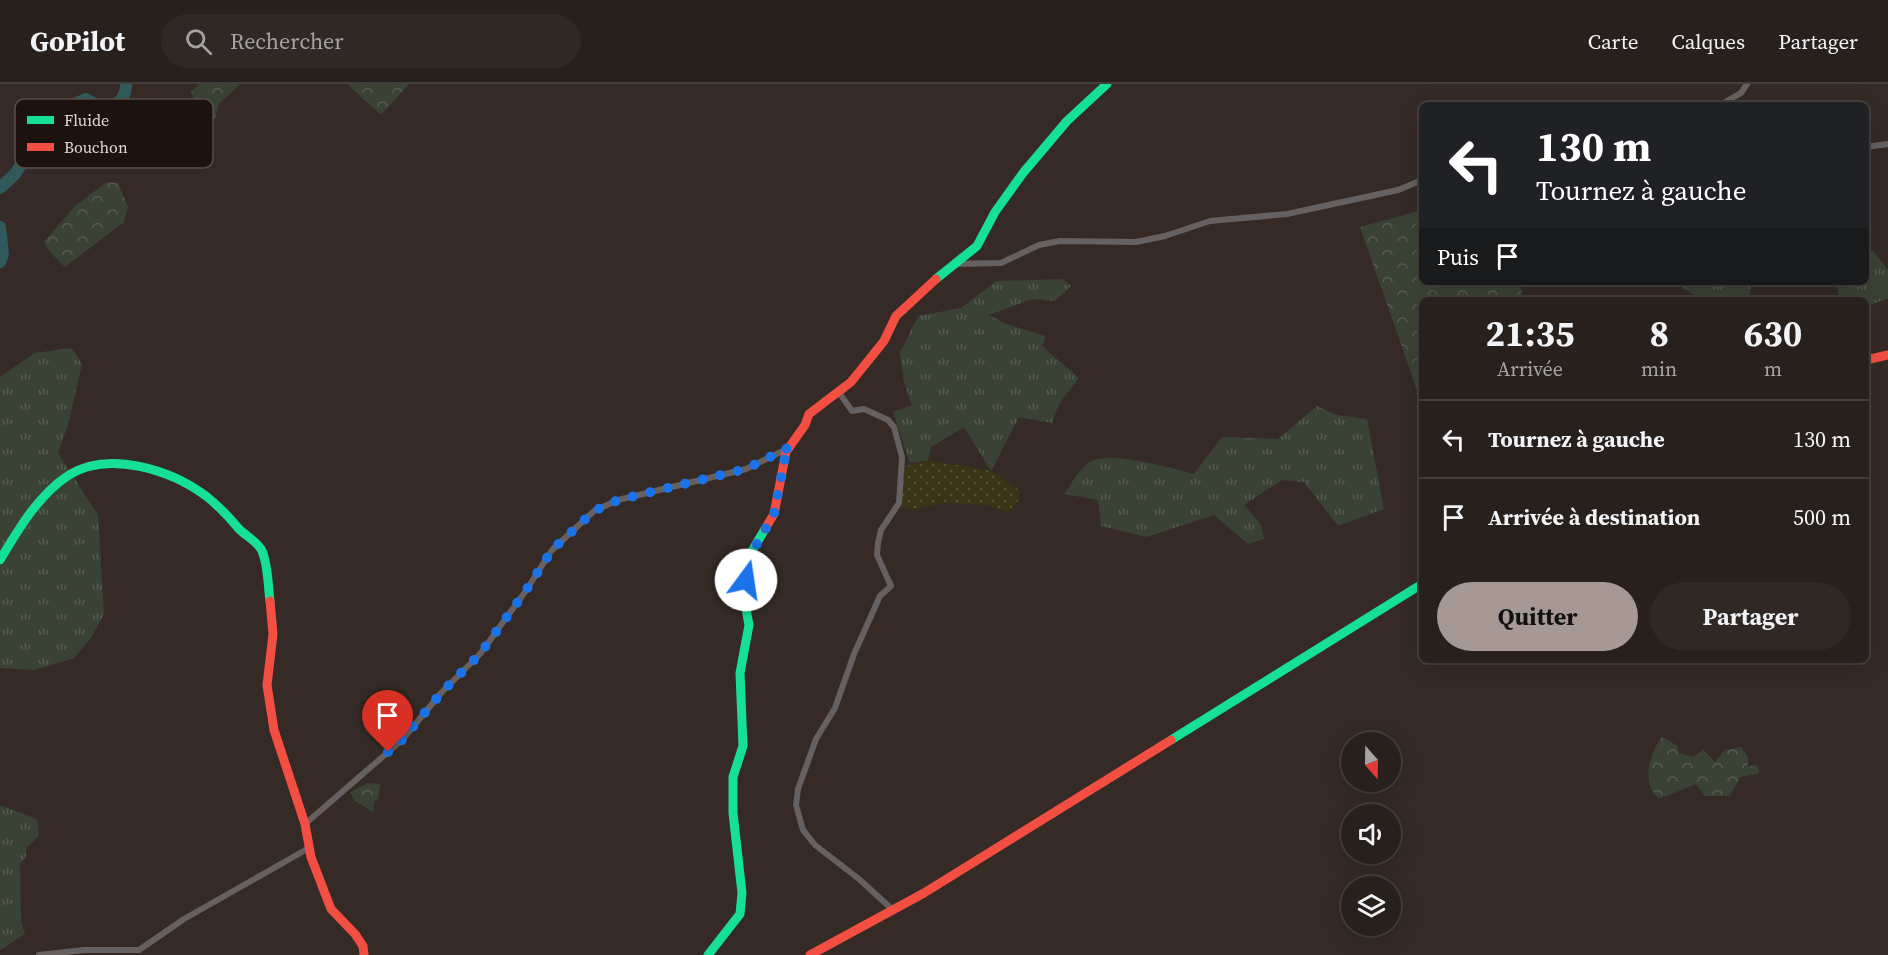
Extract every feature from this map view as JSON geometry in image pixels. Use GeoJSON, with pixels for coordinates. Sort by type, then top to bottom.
{"type":"FeatureCollection","features":[{"type":"Feature","properties":{"kind":"street"},"geometry":{"type":"LineString","coordinates":[[708,955],[740,914],[742,893],[733,813],[733,777],[743,746],[740,673],[750,625],[743,593],[753,551],[774,514],[786,452],[805,425],[809,414],[851,382],[858,370],[870,360],[896,316],[953,264],[977,246],[995,212],[1023,172],[1067,121],[1107,84]]}},
{"type":"Feature","properties":{"kind":"street"},"geometry":{"type":"LineString","coordinates":[[1725,102],[1741,93],[1747,84]]}},
{"type":"Feature","properties":{"kind":"street"},"geometry":{"type":"LineString","coordinates":[[1869,147],[1888,144]]}},
{"type":"Feature","properties":{"kind":"street"},"geometry":{"type":"LineString","coordinates":[[953,264],[1001,263],[1039,245],[1060,241],[1136,242],[1165,236],[1210,221],[1287,214],[1398,190],[1419,181]]}},
{"type":"Feature","properties":{"kind":"street"},"geometry":{"type":"LineString","coordinates":[[1869,359],[1888,355]]}},
{"type":"Feature","properties":{"kind":"street"},"geometry":{"type":"LineString","coordinates":[[838,391],[852,411],[864,409],[888,420],[894,427],[899,444],[902,457],[899,503],[881,530],[877,555],[891,586],[880,596],[854,654],[835,708],[816,739],[798,789],[796,806],[803,830],[815,845],[859,879],[893,910]]}},
{"type":"Feature","properties":{"kind":"street"},"geometry":{"type":"LineString","coordinates":[[305,824],[402,740],[442,692],[480,654],[552,550],[594,511],[618,500],[746,469],[790,447]]}},
{"type":"Feature","properties":{"kind":"street"},"geometry":{"type":"LineString","coordinates":[[0,560],[17,531],[48,493],[71,473],[96,462],[118,461],[151,468],[205,496],[262,550],[273,634],[267,685],[268,705],[295,801],[305,824],[309,848],[331,909],[355,934],[363,946],[364,955]]}},
{"type":"Feature","properties":{"kind":"street"},"geometry":{"type":"LineString","coordinates":[[810,955],[893,910],[1026,831],[1255,686],[1419,586]]}},
{"type":"Feature","properties":{"kind":"street"},"geometry":{"type":"LineString","coordinates":[[39,955],[84,950],[139,950],[184,919],[309,848]]}},
{"type":"Feature","properties":{"kind":"green space"},"geometry":{"type":"Polygon","coordinates":[[[199,84],[239,85],[219,104],[215,118],[213,118],[213,99],[194,99],[191,92],[199,84]]]}},
{"type":"Feature","properties":{"kind":"green space"},"geometry":{"type":"Polygon","coordinates":[[[347,84],[409,84],[381,115],[347,84]]]}},
{"type":"Feature","properties":{"kind":"green space"},"geometry":{"type":"Polygon","coordinates":[[[107,182],[118,183],[128,207],[124,222],[65,267],[44,242],[75,206],[107,182]]]}},
{"type":"Feature","properties":{"kind":"green space"},"geometry":{"type":"Polygon","coordinates":[[[1419,211],[1419,285],[1520,285],[1522,297],[1419,297],[1418,393],[1360,227],[1419,211]]]}},
{"type":"Feature","properties":{"kind":"green space"},"geometry":{"type":"Polygon","coordinates":[[[1873,251],[1888,270],[1888,298],[1869,306],[1869,297],[1841,297],[1838,294],[1837,285],[1869,285],[1869,252],[1873,251]]]}},
{"type":"Feature","properties":{"kind":"green space"},"geometry":{"type":"Polygon","coordinates":[[[1062,279],[1071,286],[1055,301],[1032,299],[989,315],[1006,324],[1046,336],[1042,346],[1079,378],[1059,404],[1052,423],[1019,417],[991,471],[964,427],[931,447],[928,460],[910,463],[893,412],[912,405],[904,383],[900,353],[918,316],[961,308],[996,281],[1062,279]]]}},
{"type":"Feature","properties":{"kind":"green space"},"geometry":{"type":"Polygon","coordinates":[[[1679,285],[1751,285],[1749,297],[1697,297],[1679,285]]]}},
{"type":"Feature","properties":{"kind":"green space"},"geometry":{"type":"Polygon","coordinates":[[[72,348],[82,364],[68,425],[58,453],[98,515],[104,614],[91,638],[74,658],[35,670],[0,668],[0,377],[35,353],[72,348]]]}},
{"type":"Feature","properties":{"kind":"green space"},"geometry":{"type":"Polygon","coordinates":[[[1317,406],[1337,415],[1367,419],[1384,509],[1338,526],[1304,482],[1282,480],[1244,505],[1261,525],[1264,539],[1248,544],[1214,515],[1147,537],[1101,526],[1098,500],[1064,494],[1087,464],[1108,458],[1139,461],[1194,474],[1222,437],[1278,439],[1317,406]]]}},
{"type":"Feature","properties":{"kind":"green space"},"geometry":{"type":"Polygon","coordinates":[[[1662,737],[1678,746],[1679,753],[1694,757],[1703,750],[1715,762],[1725,750],[1741,747],[1748,758],[1748,766],[1757,765],[1758,774],[1740,777],[1730,796],[1705,796],[1696,784],[1659,799],[1653,792],[1648,777],[1651,759],[1662,737]]]}},
{"type":"Feature","properties":{"kind":"green space"},"geometry":{"type":"Polygon","coordinates":[[[368,783],[380,784],[373,812],[355,801],[350,792],[368,783]]]}},
{"type":"Feature","properties":{"kind":"green space"},"geometry":{"type":"Polygon","coordinates":[[[0,805],[37,819],[39,836],[26,848],[26,857],[20,864],[21,921],[25,934],[0,950],[0,805]]]}},
{"type":"Feature","properties":{"kind":"sand"},"geometry":{"type":"Polygon","coordinates":[[[928,460],[991,471],[1019,490],[1019,500],[1008,512],[988,505],[944,503],[908,510],[899,503],[902,467],[928,460]]]}},
{"type":"Feature","properties":{"kind":"waterway"},"geometry":{"type":"LineString","coordinates":[[122,99],[126,84]]}},
{"type":"Feature","properties":{"kind":"waterway"},"geometry":{"type":"LineString","coordinates":[[0,188],[19,168]]}},
{"type":"Feature","properties":{"kind":"waterway"},"geometry":{"type":"LineString","coordinates":[[0,227],[3,254],[0,262]]}},
{"type":"Feature","properties":{"kind":"traffic: fast"},"geometry":{"type":"LineString","coordinates":[[936,279],[977,246],[995,212],[1023,173],[1067,121],[1107,84]]}},
{"type":"Feature","properties":{"kind":"traffic: fast"},"geometry":{"type":"LineString","coordinates":[[0,560],[38,503],[69,475],[102,464],[139,466],[175,478],[206,496],[258,545],[266,562],[270,601]]}},
{"type":"Feature","properties":{"kind":"traffic: fast"},"geometry":{"type":"LineString","coordinates":[[708,955],[740,914],[742,893],[733,813],[733,777],[743,746],[740,673],[749,625],[743,593],[752,551],[765,529]]}},
{"type":"Feature","properties":{"kind":"traffic: fast"},"geometry":{"type":"LineString","coordinates":[[1171,740],[1419,586]]}},
{"type":"Feature","properties":{"kind":"traffic: jam"},"geometry":{"type":"LineString","coordinates":[[765,529],[774,514],[786,452],[805,425],[809,414],[851,382],[884,341],[896,316],[936,279]]}},
{"type":"Feature","properties":{"kind":"traffic: jam"},"geometry":{"type":"LineString","coordinates":[[1869,359],[1888,355]]}},
{"type":"Feature","properties":{"kind":"traffic: jam"},"geometry":{"type":"LineString","coordinates":[[270,601],[273,634],[267,685],[274,730],[305,824],[311,857],[331,909],[355,934],[363,946],[364,955]]}},
{"type":"Feature","properties":{"kind":"traffic: jam"},"geometry":{"type":"LineString","coordinates":[[810,955],[924,893],[1171,740]]}},
{"type":"Feature","properties":{"kind":"route"},"geometry":{"type":"LineString","coordinates":[[388,752],[402,740],[442,692],[480,654],[552,550],[594,511],[618,500],[667,490],[746,469],[790,447],[786,452],[774,514],[753,551],[746,580]]}}]}
